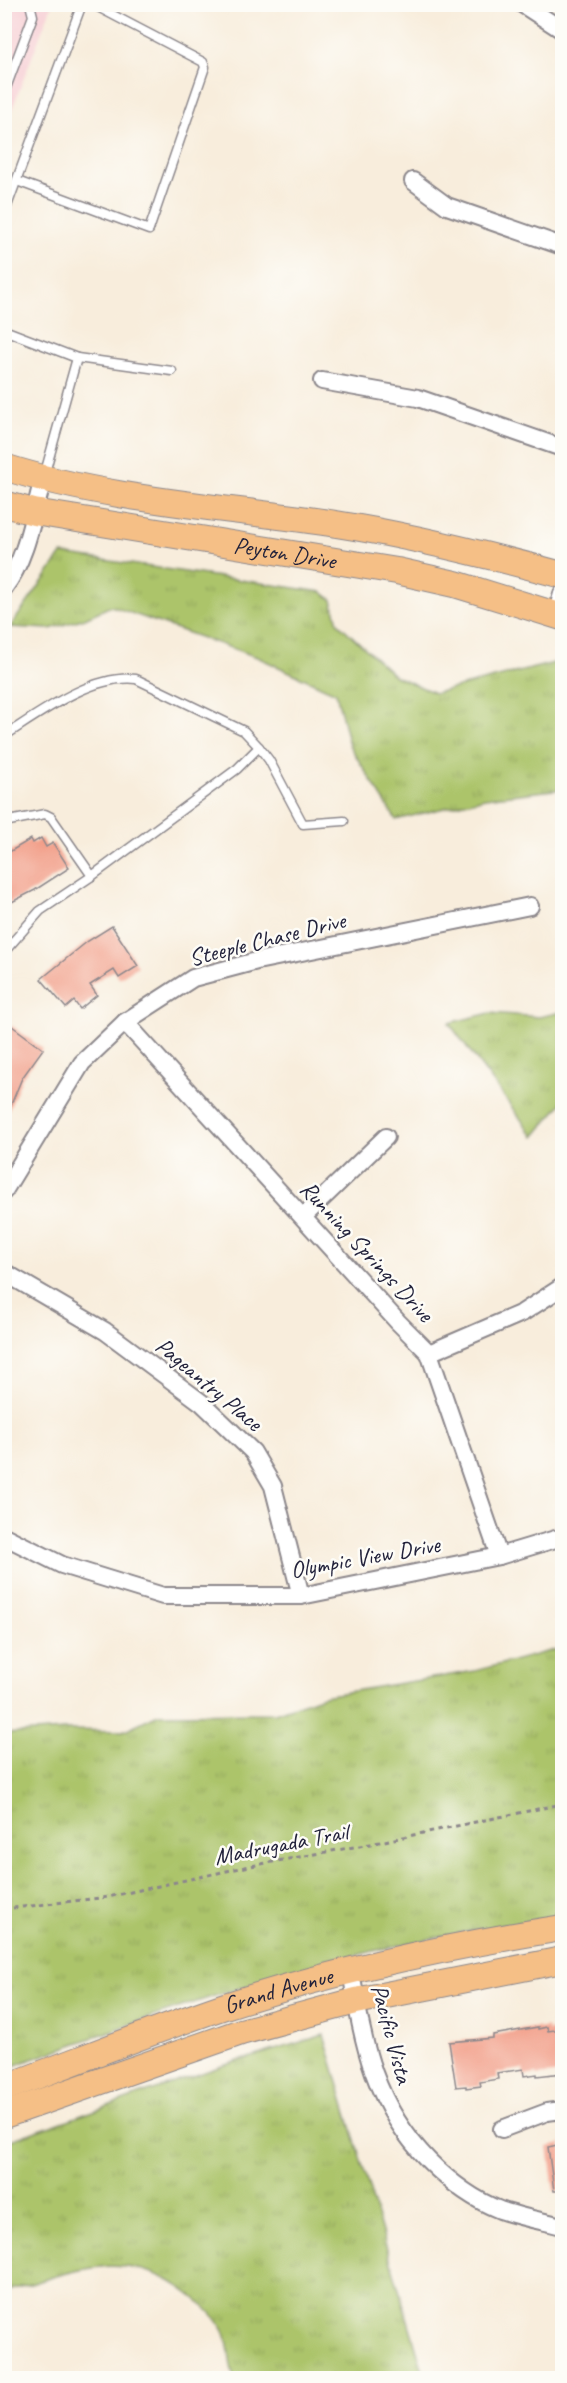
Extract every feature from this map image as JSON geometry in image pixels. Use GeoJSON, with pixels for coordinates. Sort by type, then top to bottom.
{"type":"FeatureCollection","features":[{"type":"Feature","properties":{"kind":"main road","name":"Peyton Drive"},"geometry":{"type":"LineString","coordinates":[[4,467],[43,479],[136,496],[337,524],[475,551],[562,575]]}},
{"type":"Feature","properties":{"kind":"main road","name":"Peyton Drive"},"geometry":{"type":"LineString","coordinates":[[4,504],[34,512],[397,571],[560,609]]}},
{"type":"Feature","properties":{"kind":"main road","name":"Grand Avenue"},"geometry":{"type":"LineString","coordinates":[[4,2088],[222,2007],[351,1970],[492,1939],[562,1928]]}},
{"type":"Feature","properties":{"kind":"main road","name":"Grand Avenue"},"geometry":{"type":"LineString","coordinates":[[4,2115],[241,2032],[356,2001],[562,1960]]}},
{"type":"Feature","properties":{"kind":"street"},"geometry":{"type":"LineString","coordinates":[[531,7],[562,30]]}},
{"type":"Feature","properties":{"kind":"street"},"geometry":{"type":"LineString","coordinates":[[413,182],[447,206],[562,246]]}},
{"type":"Feature","properties":{"kind":"street"},"geometry":{"type":"LineString","coordinates":[[322,381],[418,398],[562,448]]}},
{"type":"Feature","properties":{"kind":"street"},"geometry":{"type":"LineString","coordinates":[[4,588],[13,576],[43,479]]}},
{"type":"Feature","properties":{"kind":"street","name":"Steeple Chase Drive"},"geometry":{"type":"LineString","coordinates":[[4,1191],[82,1064],[125,1022],[193,978],[257,960],[530,906]]}},
{"type":"Feature","properties":{"kind":"street","name":"Running Springs Drive"},"geometry":{"type":"LineString","coordinates":[[125,1022],[398,1322],[429,1353],[499,1556]]}},
{"type":"Feature","properties":{"kind":"street"},"geometry":{"type":"LineString","coordinates":[[303,1217],[386,1137]]}},
{"type":"Feature","properties":{"kind":"street","name":"Pageantry Place"},"geometry":{"type":"LineString","coordinates":[[4,1272],[105,1331],[202,1402],[253,1452],[273,1486],[301,1596]]}},
{"type":"Feature","properties":{"kind":"street"},"geometry":{"type":"LineString","coordinates":[[429,1353],[522,1312],[562,1287]]}},
{"type":"Feature","properties":{"kind":"street","name":"Olympic View Drive"},"geometry":{"type":"LineString","coordinates":[[4,1536],[62,1565],[163,1596],[301,1596],[499,1556],[562,1537]]}},
{"type":"Feature","properties":{"kind":"street","name":"Pacific Vista"},"geometry":{"type":"LineString","coordinates":[[351,1970],[362,2038],[380,2092],[398,2125],[419,2151],[453,2182],[499,2209],[562,2226]]}},
{"type":"Feature","properties":{"kind":"street"},"geometry":{"type":"LineString","coordinates":[[502,2129],[547,2112],[562,2110]]}},
{"type":"Feature","properties":{"kind":"lane"},"geometry":{"type":"LineString","coordinates":[[4,93],[33,16],[30,4]]}},
{"type":"Feature","properties":{"kind":"lane"},"geometry":{"type":"LineString","coordinates":[[4,214],[82,4]]}},
{"type":"Feature","properties":{"kind":"lane"},"geometry":{"type":"LineString","coordinates":[[17,181],[149,230],[205,67],[203,62],[92,4]]}},
{"type":"Feature","properties":{"kind":"lane"},"geometry":{"type":"LineString","coordinates":[[4,330],[77,358],[172,371]]}},
{"type":"Feature","properties":{"kind":"lane"},"geometry":{"type":"LineString","coordinates":[[43,479],[77,358]]}},
{"type":"Feature","properties":{"kind":"lane"},"geometry":{"type":"LineString","coordinates":[[4,736],[67,696],[116,679],[136,679],[244,731],[269,760],[303,824],[344,821]]}},
{"type":"Feature","properties":{"kind":"lane"},"geometry":{"type":"LineString","coordinates":[[4,952],[40,911],[92,876],[237,769],[259,747]]}},
{"type":"Feature","properties":{"kind":"lane"},"geometry":{"type":"LineString","coordinates":[[4,822],[45,814],[51,818],[92,876]]}},
{"type":"Feature","properties":{"kind":"path","name":"Madrugada Trail"},"geometry":{"type":"LineString","coordinates":[[4,1909],[108,1897],[245,1867],[562,1804]]}},
{"type":"Feature","properties":{"kind":"shaded area"},"geometry":{"type":"Polygon","coordinates":[[[5,5],[52,5],[5,127],[5,5]]]}},
{"type":"Feature","properties":{"kind":"green space"},"geometry":{"type":"Polygon","coordinates":[[[62,554],[322,592],[332,600],[338,623],[395,676],[435,693],[562,661],[562,789],[485,798],[396,820],[349,745],[336,693],[257,657],[111,606],[85,618],[50,629],[10,627],[62,554]]]}},
{"type":"Feature","properties":{"kind":"green space"},"geometry":{"type":"Polygon","coordinates":[[[562,1012],[562,1103],[534,1137],[449,1023],[490,1013],[539,1017],[562,1012]]]}},
{"type":"Feature","properties":{"kind":"green space"},"geometry":{"type":"Polygon","coordinates":[[[562,1648],[562,1916],[425,1940],[324,1964],[182,2007],[5,2069],[5,1734],[65,1730],[123,1731],[158,1714],[275,1713],[323,1696],[475,1671],[562,1648]]]}},
{"type":"Feature","properties":{"kind":"green space"},"geometry":{"type":"Polygon","coordinates":[[[324,2035],[425,2378],[234,2378],[225,2333],[214,2316],[188,2293],[165,2278],[143,2270],[121,2266],[98,2267],[53,2277],[5,2292],[5,2142],[219,2067],[324,2035]]]}},
{"type":"Feature","properties":{"kind":"building"},"geometry":{"type":"Polygon","coordinates":[[[41,838],[46,847],[53,843],[69,868],[35,890],[4,906],[4,855],[31,839],[33,843],[41,838]]]}},
{"type":"Feature","properties":{"kind":"building"},"geometry":{"type":"Polygon","coordinates":[[[112,926],[138,966],[119,978],[114,970],[90,985],[97,995],[80,1009],[74,1001],[66,1008],[41,979],[88,941],[112,926]]]}},
{"type":"Feature","properties":{"kind":"building"},"geometry":{"type":"Polygon","coordinates":[[[12,1026],[43,1049],[22,1078],[5,1119],[4,1035],[12,1026]]]}},
{"type":"Feature","properties":{"kind":"building"},"geometry":{"type":"Polygon","coordinates":[[[538,2027],[538,2029],[547,2027],[548,2031],[562,2029],[562,2073],[524,2076],[523,2069],[497,2073],[498,2079],[480,2082],[481,2086],[456,2087],[449,2042],[493,2038],[493,2035],[538,2027]]]}},
{"type":"Feature","properties":{"kind":"building"},"geometry":{"type":"Polygon","coordinates":[[[562,2144],[562,2191],[554,2191],[548,2147],[562,2144]]]}}]}
